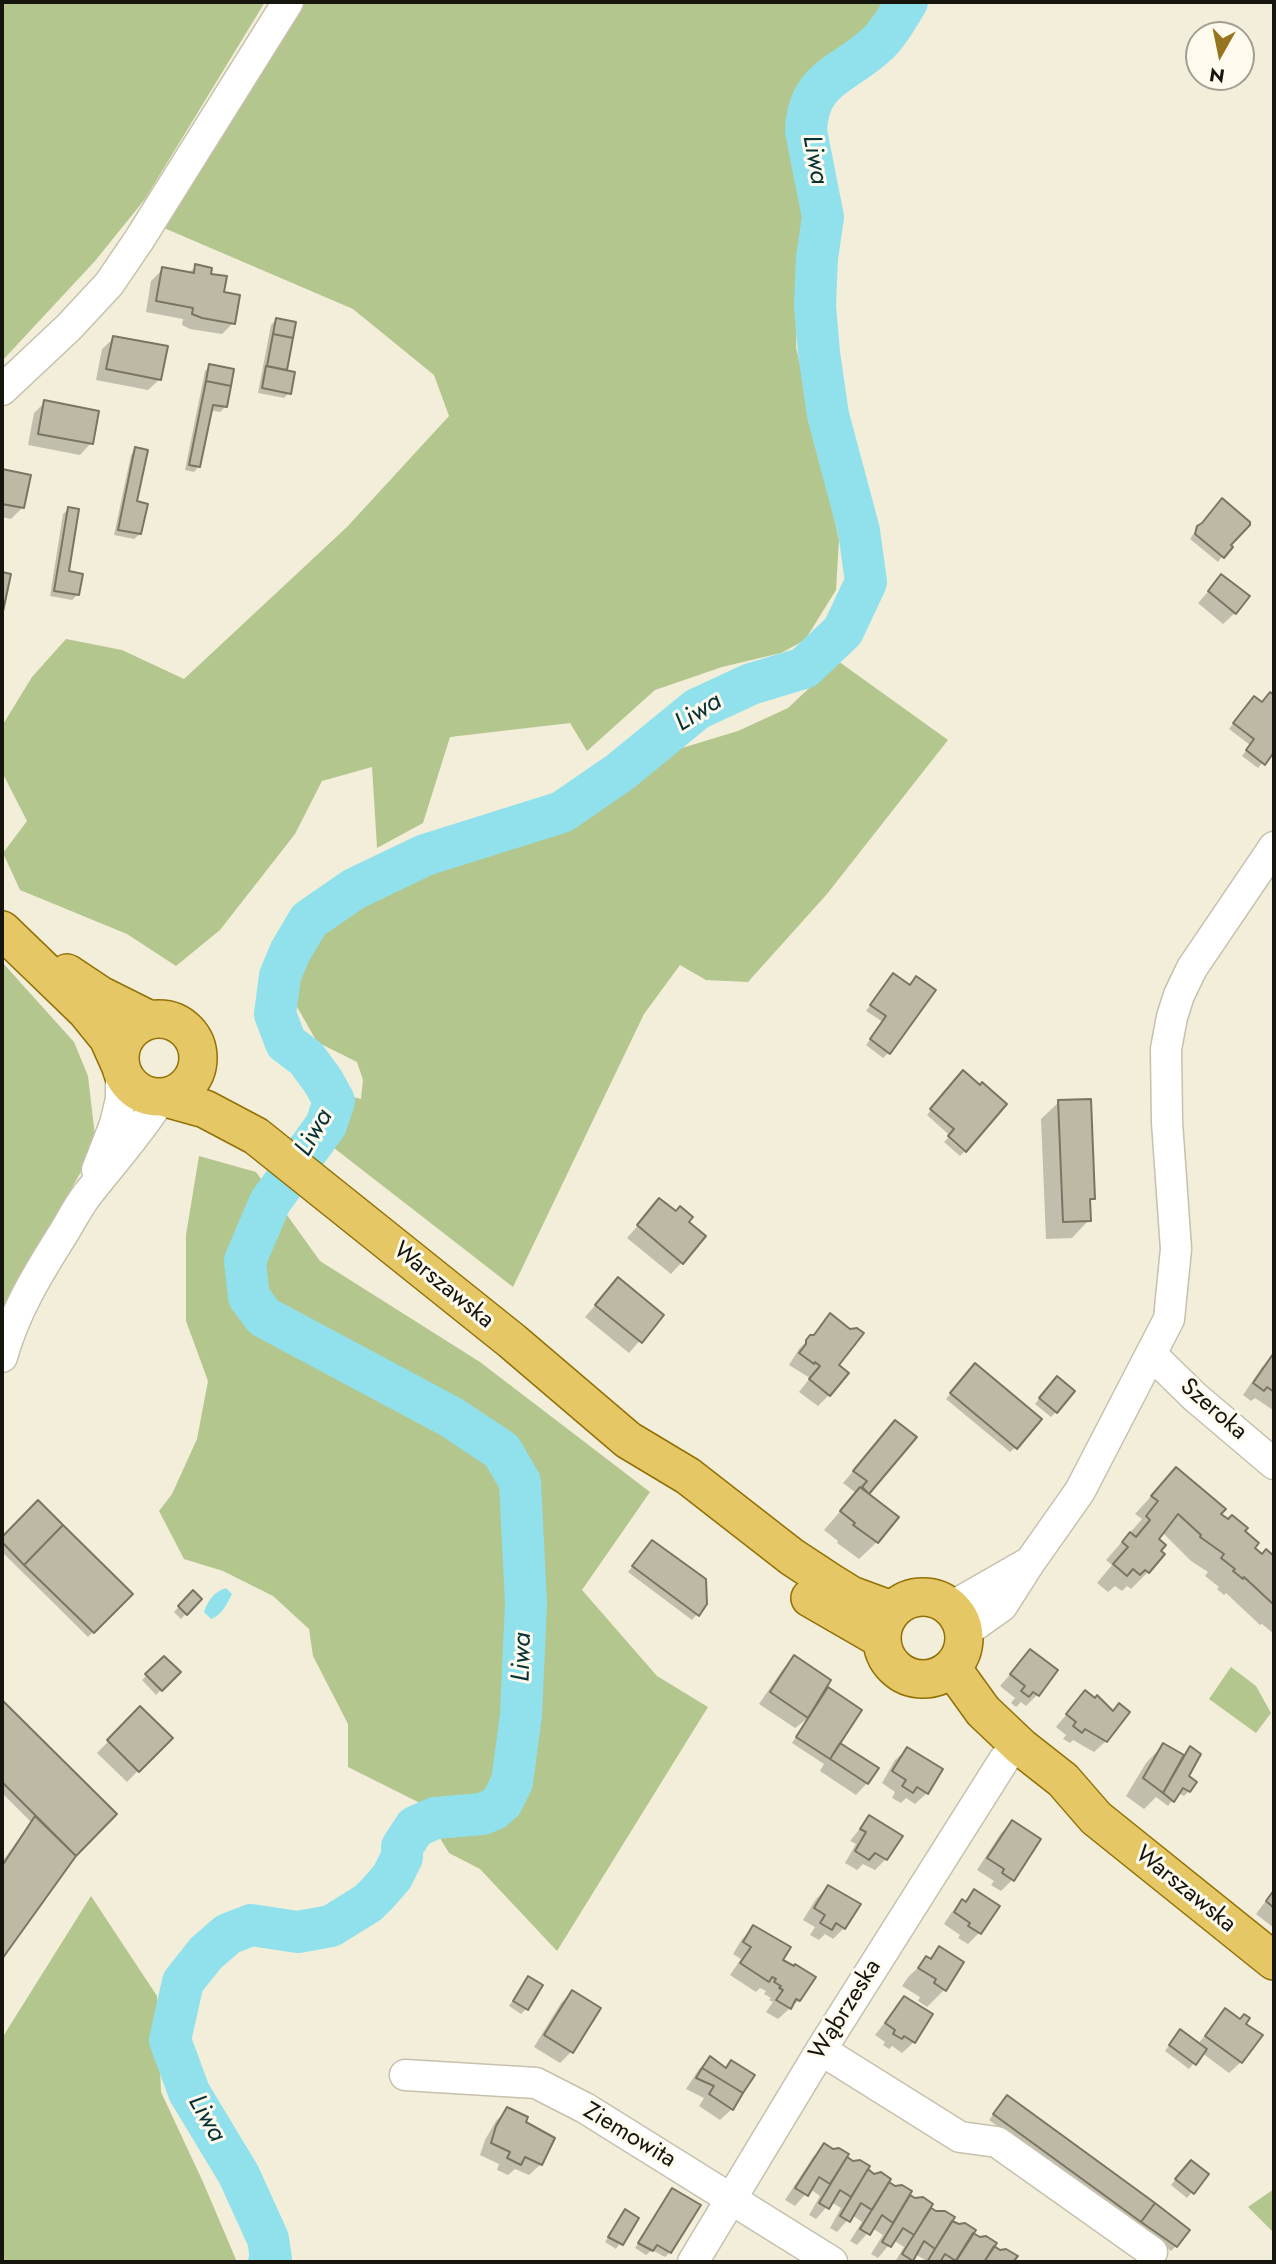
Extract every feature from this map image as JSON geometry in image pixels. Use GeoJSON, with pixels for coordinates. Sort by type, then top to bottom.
{"type":"FeatureCollection","features":[{"type":"Feature","properties":{"kind":"main road"},"geometry":{"type":"LineString","coordinates":[[162,1097],[176,1094],[187,1086],[198,1062],[192,1037],[183,1027],[172,1021],[150,1020],[100,995],[2,930],[86,1011],[108,1038],[127,1080],[136,1090],[149,1096],[205,1109],[256,1136]]}},
{"type":"Feature","properties":{"kind":"main road"},"geometry":{"type":"LineString","coordinates":[[121,1067],[120,1055],[129,1033],[150,1020]]}},
{"type":"Feature","properties":{"kind":"main road"},"geometry":{"type":"LineString","coordinates":[[198,1062],[256,1136]]}},
{"type":"Feature","properties":{"kind":"main road","name":"Warszawska"},"geometry":{"type":"LineString","coordinates":[[256,1136],[512,1341],[628,1440],[675,1496],[806,1596],[887,1625]]}},
{"type":"Feature","properties":{"kind":"main road"},"geometry":{"type":"LineString","coordinates":[[921,1596],[937,1599],[958,1620],[964,1645],[960,1658],[937,1674],[904,1675],[892,1666],[884,1654],[887,1625],[905,1601],[921,1596]]}},
{"type":"Feature","properties":{"kind":"main road","name":"Warszawska"},"geometry":{"type":"LineString","coordinates":[[937,1674],[959,1719],[1004,1760],[1050,1796],[1096,1818]]}},
{"type":"Feature","properties":{"kind":"main road","name":"Warszawska"},"geometry":{"type":"LineString","coordinates":[[937,1674],[1063,1780],[1096,1818],[1274,1961]]}},
{"type":"Feature","properties":{"kind":"street"},"geometry":{"type":"LineString","coordinates":[[2,390],[69,327],[109,284],[288,2]]}},
{"type":"Feature","properties":{"kind":"street"},"geometry":{"type":"LineString","coordinates":[[958,1620],[1002,1606],[1080,1491],[1169,1319],[1176,1260],[1167,1122],[1166,1049],[1172,1017],[1192,968],[1274,847]]}},
{"type":"Feature","properties":{"kind":"street"},"geometry":{"type":"LineString","coordinates":[[2,1357],[21,1305],[86,1196],[115,1124],[121,1099],[121,1067]]}},
{"type":"Feature","properties":{"kind":"street"},"geometry":{"type":"LineString","coordinates":[[86,1196],[112,1167],[162,1097]]}},
{"type":"Feature","properties":{"kind":"street","name":"Szeroka"},"geometry":{"type":"LineString","coordinates":[[1152,1355],[1195,1397],[1274,1464]]}},
{"type":"Feature","properties":{"kind":"street","name":"Wąbrzeska"},"geometry":{"type":"LineString","coordinates":[[693,2262],[821,2050],[1004,1760]]}},
{"type":"Feature","properties":{"kind":"street"},"geometry":{"type":"LineString","coordinates":[[821,2050],[960,2137],[997,2142],[1152,2252]]}},
{"type":"Feature","properties":{"kind":"street","name":"Ziemowita"},"geometry":{"type":"LineString","coordinates":[[405,2075],[536,2083],[585,2108],[832,2262]]}},
{"type":"Feature","properties":{"kind":"green space"},"geometry":{"type":"Polygon","coordinates":[[[2,2],[265,2],[145,199],[95,261],[2,361],[2,2]]]}},
{"type":"Feature","properties":{"kind":"green space"},"geometry":{"type":"Polygon","coordinates":[[[305,2],[888,2],[874,21],[814,75],[795,153],[809,207],[799,257],[796,347],[839,540],[836,590],[805,640],[781,653],[722,667],[655,690],[587,751],[570,723],[450,737],[423,823],[377,848],[372,767],[322,781],[295,834],[220,930],[176,966],[127,934],[20,890],[3,853],[27,821],[3,774],[2,726],[32,677],[66,639],[122,650],[184,679],[347,527],[449,416],[434,375],[353,309],[164,228],[305,2]]]}},
{"type":"Feature","properties":{"kind":"green space"},"geometry":{"type":"Polygon","coordinates":[[[838,661],[948,740],[827,894],[748,982],[706,980],[680,965],[644,1014],[513,1287],[325,1141],[343,1108],[345,1095],[361,1099],[363,1080],[357,1062],[317,1042],[292,998],[314,931],[377,887],[520,834],[563,827],[610,799],[682,748],[738,731],[788,708],[838,661]]]}},
{"type":"Feature","properties":{"kind":"green space"},"geometry":{"type":"Polygon","coordinates":[[[2,962],[74,1042],[88,1076],[96,1145],[2,1312],[2,962]]]}},
{"type":"Feature","properties":{"kind":"green space"},"geometry":{"type":"Polygon","coordinates":[[[199,1156],[256,1172],[320,1261],[480,1362],[650,1492],[582,1590],[657,1676],[708,1707],[557,1951],[480,1869],[449,1853],[418,1802],[348,1767],[348,1724],[313,1656],[309,1629],[273,1596],[223,1571],[184,1559],[159,1511],[172,1494],[197,1439],[208,1381],[186,1321],[186,1235],[199,1156]]]}},
{"type":"Feature","properties":{"kind":"green space"},"geometry":{"type":"Polygon","coordinates":[[[1231,1667],[1256,1686],[1271,1713],[1256,1733],[1209,1699],[1231,1667]]]}},
{"type":"Feature","properties":{"kind":"green space"},"geometry":{"type":"Polygon","coordinates":[[[91,1896],[157,1996],[161,2092],[237,2262],[2,2262],[2,2038],[91,1896]]]}},
{"type":"Feature","properties":{"kind":"green space"},"geometry":{"type":"Polygon","coordinates":[[[1274,2189],[1274,2233],[1248,2207],[1274,2189]]]}},
{"type":"Feature","properties":{"kind":"water"},"geometry":{"type":"Polygon","coordinates":[[[226,1588],[232,1594],[221,1612],[211,1619],[204,1612],[207,1604],[214,1594],[226,1588]]]}},
{"type":"Feature","properties":{"kind":"building"},"geometry":{"type":"Polygon","coordinates":[[[195,264],[212,268],[211,274],[227,276],[224,292],[240,295],[235,324],[202,318],[192,314],[193,308],[156,301],[162,267],[194,273],[195,264]]]}},
{"type":"Feature","properties":{"kind":"building"},"geometry":{"type":"Polygon","coordinates":[[[276,318],[296,322],[293,338],[273,334],[276,318]]]}},
{"type":"Feature","properties":{"kind":"building"},"geometry":{"type":"Polygon","coordinates":[[[273,334],[293,338],[287,370],[267,366],[273,334]]]}},
{"type":"Feature","properties":{"kind":"building"},"geometry":{"type":"Polygon","coordinates":[[[113,336],[168,346],[161,380],[106,369],[113,336]]]}},
{"type":"Feature","properties":{"kind":"building"},"geometry":{"type":"Polygon","coordinates":[[[209,364],[234,369],[231,386],[206,381],[209,364]]]}},
{"type":"Feature","properties":{"kind":"building"},"geometry":{"type":"Polygon","coordinates":[[[266,366],[295,372],[291,394],[262,388],[266,366]]]}},
{"type":"Feature","properties":{"kind":"building"},"geometry":{"type":"Polygon","coordinates":[[[206,381],[231,386],[227,407],[213,405],[200,467],[189,465],[206,381]]]}},
{"type":"Feature","properties":{"kind":"building"},"geometry":{"type":"Polygon","coordinates":[[[44,400],[99,411],[93,444],[38,434],[44,400]]]}},
{"type":"Feature","properties":{"kind":"building"},"geometry":{"type":"Polygon","coordinates":[[[135,447],[148,450],[137,501],[148,504],[141,534],[118,530],[135,447]]]}},
{"type":"Feature","properties":{"kind":"building"},"geometry":{"type":"Polygon","coordinates":[[[2,469],[31,475],[24,508],[2,504],[2,469]]]}},
{"type":"Feature","properties":{"kind":"building"},"geometry":{"type":"Polygon","coordinates":[[[1222,498],[1250,522],[1224,558],[1195,534],[1197,526],[1222,498]]]}},
{"type":"Feature","properties":{"kind":"building"},"geometry":{"type":"Polygon","coordinates":[[[68,507],[79,509],[69,571],[83,574],[79,595],[54,591],[68,507]]]}},
{"type":"Feature","properties":{"kind":"building"},"geometry":{"type":"Polygon","coordinates":[[[2,572],[11,574],[2,616],[2,572]]]}},
{"type":"Feature","properties":{"kind":"building"},"geometry":{"type":"Polygon","coordinates":[[[1221,574],[1250,596],[1236,614],[1208,591],[1221,574]]]}},
{"type":"Feature","properties":{"kind":"building"},"geometry":{"type":"Polygon","coordinates":[[[1270,692],[1274,695],[1274,752],[1265,765],[1246,750],[1254,739],[1233,723],[1254,696],[1262,702],[1270,692]]]}},
{"type":"Feature","properties":{"kind":"building"},"geometry":{"type":"Polygon","coordinates":[[[893,973],[910,985],[916,976],[936,990],[890,1054],[870,1039],[886,1016],[870,1005],[893,973]]]}},
{"type":"Feature","properties":{"kind":"building"},"geometry":{"type":"Polygon","coordinates":[[[963,1070],[980,1085],[982,1082],[1007,1104],[966,1152],[948,1136],[954,1129],[930,1109],[963,1070]]]}},
{"type":"Feature","properties":{"kind":"building"},"geometry":{"type":"Polygon","coordinates":[[[1091,1099],[1095,1199],[1090,1199],[1091,1221],[1063,1222],[1058,1100],[1091,1099]]]}},
{"type":"Feature","properties":{"kind":"building"},"geometry":{"type":"Polygon","coordinates":[[[659,1198],[676,1211],[680,1206],[693,1217],[689,1222],[706,1236],[683,1264],[637,1225],[659,1198]]]}},
{"type":"Feature","properties":{"kind":"building"},"geometry":{"type":"Polygon","coordinates":[[[618,1277],[664,1315],[642,1343],[595,1305],[618,1277]]]}},
{"type":"Feature","properties":{"kind":"building"},"geometry":{"type":"Polygon","coordinates":[[[830,1313],[850,1329],[857,1328],[864,1333],[839,1365],[849,1373],[830,1396],[809,1379],[820,1366],[799,1353],[806,1340],[810,1335],[814,1335],[830,1313]]]}},
{"type":"Feature","properties":{"kind":"building"},"geometry":{"type":"Polygon","coordinates":[[[1273,1354],[1274,1392],[1267,1387],[1264,1391],[1253,1383],[1273,1354]]]}},
{"type":"Feature","properties":{"kind":"building"},"geometry":{"type":"Polygon","coordinates":[[[975,1363],[1042,1419],[1017,1449],[950,1393],[975,1363]]]}},
{"type":"Feature","properties":{"kind":"building"},"geometry":{"type":"Polygon","coordinates":[[[1057,1376],[1075,1391],[1057,1413],[1039,1398],[1057,1376]]]}},
{"type":"Feature","properties":{"kind":"building"},"geometry":{"type":"Polygon","coordinates":[[[895,1420],[917,1437],[869,1494],[862,1487],[867,1481],[853,1471],[895,1420]]]}},
{"type":"Feature","properties":{"kind":"building"},"geometry":{"type":"Polygon","coordinates":[[[1176,1467],[1226,1509],[1221,1514],[1228,1519],[1232,1515],[1248,1528],[1245,1531],[1259,1543],[1255,1548],[1262,1554],[1266,1549],[1274,1556],[1274,1605],[1244,1577],[1243,1579],[1233,1571],[1235,1569],[1221,1558],[1224,1554],[1200,1537],[1201,1535],[1178,1514],[1159,1539],[1166,1545],[1161,1551],[1165,1554],[1149,1573],[1145,1570],[1140,1575],[1133,1569],[1127,1576],[1113,1564],[1128,1547],[1122,1542],[1130,1532],[1136,1537],[1150,1520],[1146,1516],[1158,1501],[1151,1496],[1176,1467]]]}},
{"type":"Feature","properties":{"kind":"building"},"geometry":{"type":"Polygon","coordinates":[[[860,1487],[899,1517],[878,1543],[853,1525],[855,1523],[840,1511],[860,1487]]]}},
{"type":"Feature","properties":{"kind":"building"},"geometry":{"type":"Polygon","coordinates":[[[38,1500],[63,1525],[24,1565],[2,1542],[2,1537],[38,1500]]]}},
{"type":"Feature","properties":{"kind":"building"},"geometry":{"type":"Polygon","coordinates":[[[63,1525],[133,1594],[94,1633],[24,1565],[63,1525]]]}},
{"type":"Feature","properties":{"kind":"building"},"geometry":{"type":"Polygon","coordinates":[[[652,1540],[706,1579],[707,1604],[699,1616],[632,1566],[652,1540]]]}},
{"type":"Feature","properties":{"kind":"building"},"geometry":{"type":"Polygon","coordinates":[[[193,1590],[202,1599],[187,1615],[178,1606],[193,1590]]]}},
{"type":"Feature","properties":{"kind":"building"},"geometry":{"type":"Polygon","coordinates":[[[1030,1649],[1058,1670],[1039,1696],[1033,1692],[1029,1697],[1021,1691],[1025,1686],[1010,1674],[1030,1649]]]}},
{"type":"Feature","properties":{"kind":"building"},"geometry":{"type":"Polygon","coordinates":[[[794,1655],[831,1680],[808,1718],[770,1692],[794,1655]]]}},
{"type":"Feature","properties":{"kind":"building"},"geometry":{"type":"Polygon","coordinates":[[[164,1656],[181,1672],[162,1691],[145,1674],[164,1656]]]}},
{"type":"Feature","properties":{"kind":"building"},"geometry":{"type":"Polygon","coordinates":[[[828,1687],[862,1710],[830,1759],[796,1737],[828,1687]]]}},
{"type":"Feature","properties":{"kind":"building"},"geometry":{"type":"Polygon","coordinates":[[[1085,1690],[1095,1698],[1097,1695],[1113,1711],[1119,1703],[1130,1712],[1107,1742],[1085,1729],[1082,1733],[1073,1726],[1076,1722],[1066,1714],[1085,1690]]]}},
{"type":"Feature","properties":{"kind":"building"},"geometry":{"type":"Polygon","coordinates":[[[2,1700],[117,1814],[76,1856],[2,1782],[2,1700]]]}},
{"type":"Feature","properties":{"kind":"building"},"geometry":{"type":"Polygon","coordinates":[[[140,1706],[173,1738],[139,1772],[107,1740],[140,1706]]]}},
{"type":"Feature","properties":{"kind":"building"},"geometry":{"type":"Polygon","coordinates":[[[840,1743],[879,1768],[868,1784],[830,1759],[840,1743]]]}},
{"type":"Feature","properties":{"kind":"building"},"geometry":{"type":"Polygon","coordinates":[[[1163,1743],[1184,1755],[1163,1793],[1143,1778],[1163,1743]]]}},
{"type":"Feature","properties":{"kind":"building"},"geometry":{"type":"Polygon","coordinates":[[[1190,1746],[1201,1754],[1189,1776],[1197,1782],[1190,1792],[1183,1788],[1174,1802],[1163,1793],[1190,1746]]]}},
{"type":"Feature","properties":{"kind":"building"},"geometry":{"type":"Polygon","coordinates":[[[907,1747],[943,1769],[928,1794],[917,1787],[913,1793],[902,1786],[906,1780],[892,1771],[907,1747]]]}},
{"type":"Feature","properties":{"kind":"building"},"geometry":{"type":"Polygon","coordinates":[[[869,1815],[903,1836],[887,1860],[875,1853],[869,1860],[855,1851],[866,1832],[860,1829],[869,1815]]]}},
{"type":"Feature","properties":{"kind":"building"},"geometry":{"type":"Polygon","coordinates":[[[35,1816],[76,1856],[2,1959],[2,1866],[35,1816]]]}},
{"type":"Feature","properties":{"kind":"building"},"geometry":{"type":"Polygon","coordinates":[[[1012,1820],[1041,1839],[1014,1881],[1002,1873],[1004,1869],[987,1858],[1012,1820]]]}},
{"type":"Feature","properties":{"kind":"building"},"geometry":{"type":"Polygon","coordinates":[[[828,1885],[861,1904],[845,1929],[836,1923],[832,1930],[820,1923],[825,1915],[814,1908],[828,1885]]]}},
{"type":"Feature","properties":{"kind":"building"},"geometry":{"type":"Polygon","coordinates":[[[974,1889],[1000,1906],[981,1934],[954,1912],[962,1899],[966,1902],[974,1889]]]}},
{"type":"Feature","properties":{"kind":"building"},"geometry":{"type":"Polygon","coordinates":[[[1274,1890],[1274,1908],[1266,1901],[1274,1890]]]}},
{"type":"Feature","properties":{"kind":"building"},"geometry":{"type":"Polygon","coordinates":[[[753,1925],[791,1947],[783,1960],[816,1977],[800,2001],[796,1999],[791,2009],[776,2000],[783,1990],[774,1982],[776,1979],[772,1977],[769,1982],[740,1963],[751,1947],[743,1942],[753,1925]]]}},
{"type":"Feature","properties":{"kind":"building"},"geometry":{"type":"Polygon","coordinates":[[[939,1946],[964,1962],[946,1991],[934,1983],[936,1979],[918,1968],[926,1956],[931,1959],[939,1946]]]}},
{"type":"Feature","properties":{"kind":"building"},"geometry":{"type":"Polygon","coordinates":[[[528,1976],[543,1985],[528,2010],[513,2001],[528,1976]]]}},
{"type":"Feature","properties":{"kind":"building"},"geometry":{"type":"Polygon","coordinates":[[[572,1990],[601,2008],[573,2053],[544,2035],[572,1990]]]}},
{"type":"Feature","properties":{"kind":"building"},"geometry":{"type":"Polygon","coordinates":[[[904,1996],[933,2014],[915,2043],[904,2036],[902,2039],[893,2034],[895,2030],[885,2023],[904,1996]]]}},
{"type":"Feature","properties":{"kind":"building"},"geometry":{"type":"Polygon","coordinates":[[[1225,2008],[1240,2019],[1244,2014],[1250,2018],[1246,2024],[1263,2035],[1242,2063],[1205,2036],[1225,2008]]]}},
{"type":"Feature","properties":{"kind":"building"},"geometry":{"type":"Polygon","coordinates":[[[1180,2029],[1207,2049],[1196,2065],[1169,2045],[1180,2029]]]}},
{"type":"Feature","properties":{"kind":"building"},"geometry":{"type":"Polygon","coordinates":[[[710,2056],[726,2068],[731,2060],[755,2075],[743,2093],[702,2068],[710,2056]]]}},
{"type":"Feature","properties":{"kind":"building"},"geometry":{"type":"Polygon","coordinates":[[[702,2068],[743,2093],[733,2110],[709,2094],[714,2086],[696,2078],[702,2068]]]}},
{"type":"Feature","properties":{"kind":"building"},"geometry":{"type":"Polygon","coordinates":[[[1007,2095],[1155,2203],[1141,2222],[993,2114],[1007,2095]]]}},
{"type":"Feature","properties":{"kind":"building"},"geometry":{"type":"Polygon","coordinates":[[[507,2107],[528,2117],[526,2122],[555,2138],[542,2165],[525,2157],[521,2165],[507,2158],[510,2152],[491,2143],[496,2126],[507,2107]]]}},
{"type":"Feature","properties":{"kind":"building"},"geometry":{"type":"Polygon","coordinates":[[[824,2143],[849,2154],[830,2184],[819,2177],[808,2196],[795,2188],[824,2143]]]}},
{"type":"Feature","properties":{"kind":"building"},"geometry":{"type":"Polygon","coordinates":[[[847,2157],[870,2166],[851,2197],[840,2190],[829,2209],[819,2203],[847,2157]]]}},
{"type":"Feature","properties":{"kind":"building"},"geometry":{"type":"Polygon","coordinates":[[[1191,2160],[1209,2174],[1194,2194],[1175,2179],[1191,2160]]]}},
{"type":"Feature","properties":{"kind":"building"},"geometry":{"type":"Polygon","coordinates":[[[868,2169],[874,2174],[881,2172],[891,2179],[872,2210],[861,2203],[850,2222],[840,2216],[868,2169]]]}},
{"type":"Feature","properties":{"kind":"building"},"geometry":{"type":"Polygon","coordinates":[[[889,2182],[912,2191],[893,2223],[882,2215],[870,2235],[860,2229],[889,2182]]]}},
{"type":"Feature","properties":{"kind":"building"},"geometry":{"type":"Polygon","coordinates":[[[672,2188],[701,2205],[671,2253],[657,2245],[653,2251],[638,2243],[672,2188]]]}},
{"type":"Feature","properties":{"kind":"building"},"geometry":{"type":"Polygon","coordinates":[[[910,2195],[915,2198],[923,2197],[933,2204],[914,2235],[903,2228],[891,2247],[882,2242],[910,2195]]]}},
{"type":"Feature","properties":{"kind":"building"},"geometry":{"type":"Polygon","coordinates":[[[1155,2203],[1190,2230],[1177,2247],[1141,2222],[1155,2203]]]}},
{"type":"Feature","properties":{"kind":"building"},"geometry":{"type":"Polygon","coordinates":[[[931,2208],[945,2211],[955,2217],[935,2249],[924,2241],[913,2261],[902,2254],[931,2208]]]}},
{"type":"Feature","properties":{"kind":"building"},"geometry":{"type":"Polygon","coordinates":[[[625,2209],[639,2218],[623,2245],[608,2237],[625,2209]]]}},
{"type":"Feature","properties":{"kind":"building"},"geometry":{"type":"Polygon","coordinates":[[[952,2221],[965,2223],[976,2230],[956,2261],[945,2254],[940,2262],[927,2262],[952,2221]]]}},
{"type":"Feature","properties":{"kind":"building"},"geometry":{"type":"Polygon","coordinates":[[[973,2233],[980,2237],[986,2236],[997,2243],[984,2262],[955,2262],[973,2233]]]}},
{"type":"Feature","properties":{"kind":"building"},"geometry":{"type":"Polygon","coordinates":[[[994,2246],[1018,2256],[1013,2262],[984,2262],[994,2246]]]}},
{"type":"Feature","properties":{"kind":"waterway","name":"Liwa"},"geometry":{"type":"LineString","coordinates":[[269,2262],[271,2259],[268,2239],[239,2175],[189,2092],[170,2040],[183,1982],[206,1953],[228,1934],[251,1925],[298,1932],[331,1926],[368,1903],[392,1877],[402,1857],[402,1847],[415,1827],[435,1818],[482,1814],[502,1802],[512,1782],[521,1715],[526,1603],[520,1482],[502,1451],[451,1417],[264,1317],[249,1297],[245,1261],[270,1202],[326,1125],[334,1101],[306,1058],[286,1043],[275,1014],[280,976],[290,952],[309,920],[354,889],[425,855],[562,812],[620,772],[697,709],[751,684],[804,668],[843,631],[866,582],[859,531],[828,415],[819,353],[815,305],[817,258],[823,217],[806,131],[808,113],[820,89],[880,42],[907,2]]}}]}
